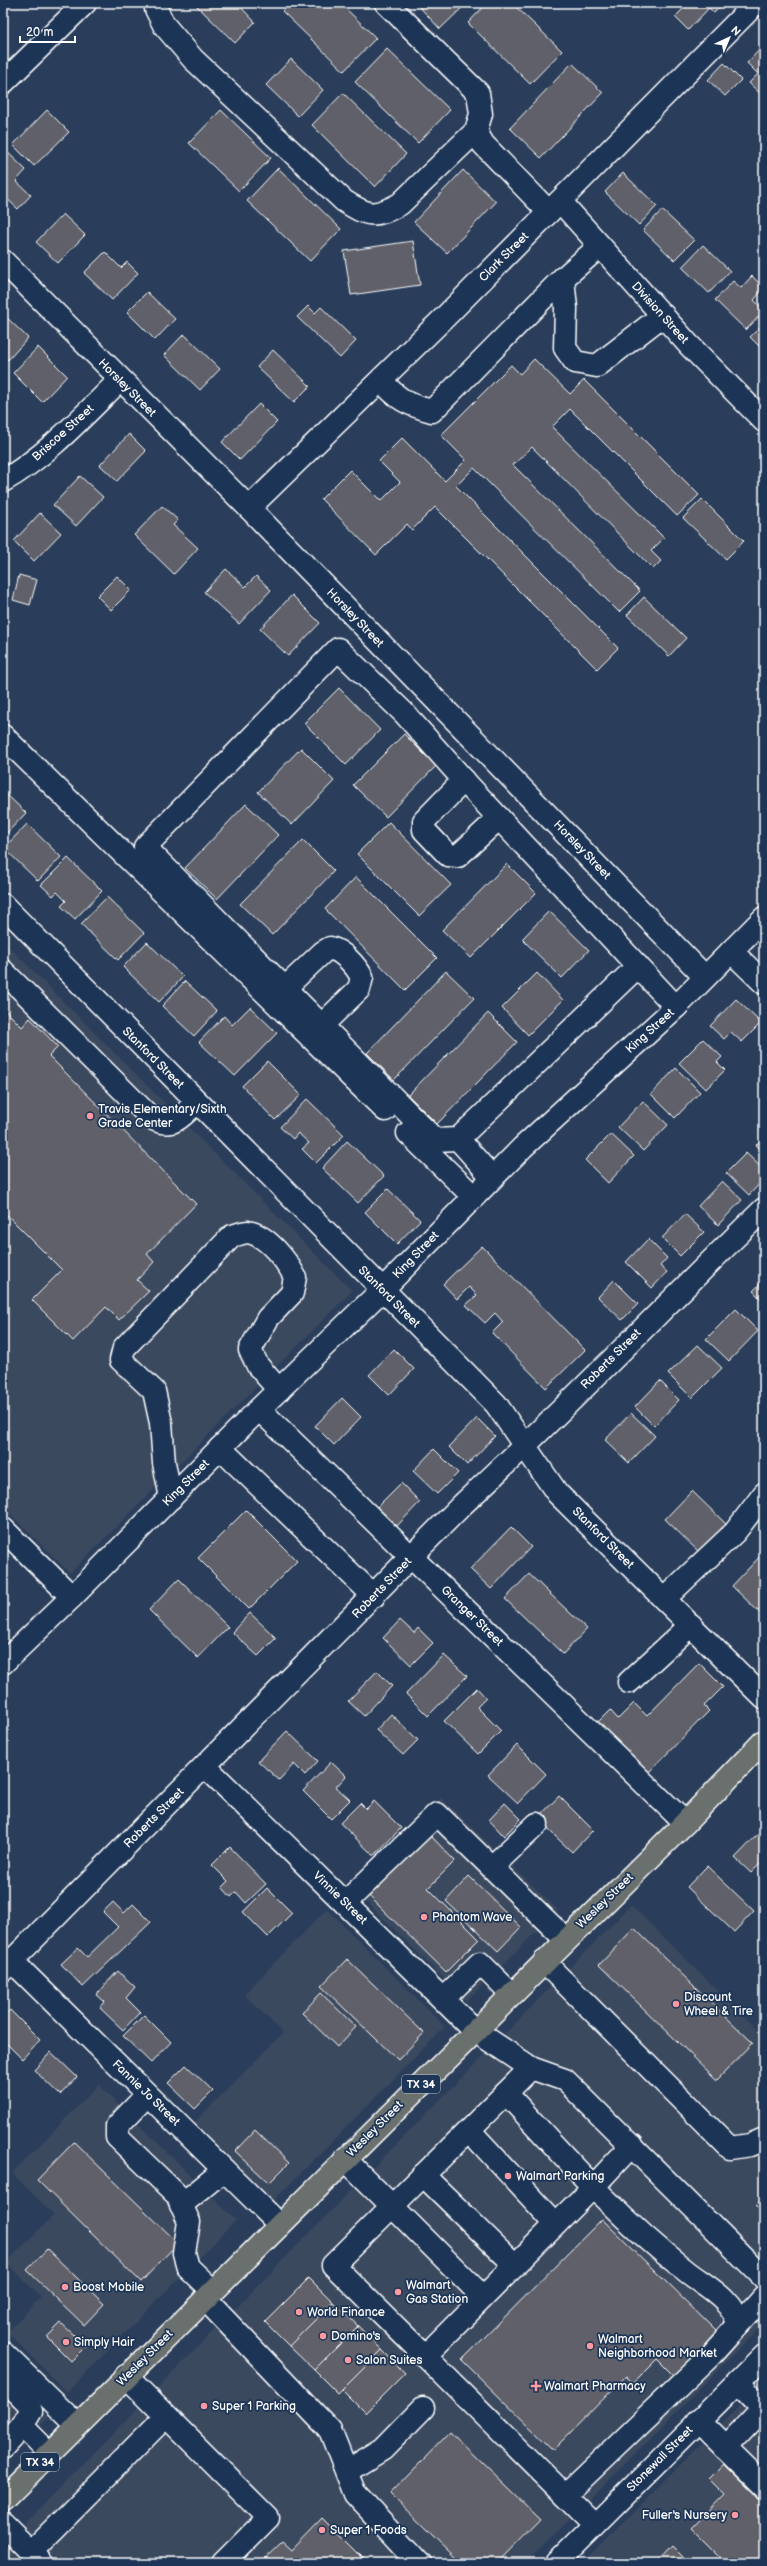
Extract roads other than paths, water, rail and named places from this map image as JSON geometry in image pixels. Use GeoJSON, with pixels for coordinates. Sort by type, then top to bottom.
{"type":"FeatureCollection","features":[{"type":"Feature","properties":{"kind":"main road","name":"Wesley Street"},"geometry":{"type":"LineString","coordinates":[[3,2500],[474,2030],[685,1823],[764,1742]]}},
{"type":"Feature","properties":{"kind":"street"},"geometry":{"type":"LineString","coordinates":[[3,83],[85,3]]}},
{"type":"Feature","properties":{"kind":"street"},"geometry":{"type":"LineString","coordinates":[[157,3],[156,9],[164,25],[193,59],[344,201],[365,214],[386,212],[400,204],[476,131],[481,114],[478,93],[386,3]]}},
{"type":"Feature","properties":{"kind":"street","name":"Clark Street"},"geometry":{"type":"LineString","coordinates":[[249,508],[381,380],[756,3]]}},
{"type":"Feature","properties":{"kind":"street","name":"Division Street"},"geometry":{"type":"LineString","coordinates":[[476,131],[483,144],[600,246],[663,315],[764,421]]}},
{"type":"Feature","properties":{"kind":"street"},"geometry":{"type":"LineString","coordinates":[[381,380],[396,397],[432,411],[563,278],[600,246]]}},
{"type":"Feature","properties":{"kind":"street","name":"Horsley Street"},"geometry":{"type":"LineString","coordinates":[[3,261],[249,508],[706,977]]}},
{"type":"Feature","properties":{"kind":"street"},"geometry":{"type":"LineString","coordinates":[[563,278],[566,308],[565,348],[575,362],[597,366],[663,315]]}},
{"type":"Feature","properties":{"kind":"street","name":"Briscoe Street"},"geometry":{"type":"LineString","coordinates":[[3,481],[26,467],[120,380]]}},
{"type":"Feature","properties":{"kind":"street"},"geometry":{"type":"LineString","coordinates":[[638,966],[458,1140],[435,1140],[145,847],[338,649],[404,713],[499,818],[638,966],[676,1007]]}},
{"type":"Feature","properties":{"kind":"street"},"geometry":{"type":"LineString","coordinates":[[3,736],[472,1196]]}},
{"type":"Feature","properties":{"kind":"street"},"geometry":{"type":"LineString","coordinates":[[464,780],[424,821],[424,830],[448,855],[458,856],[499,818]]}},
{"type":"Feature","properties":{"kind":"street","name":"Stanford Street"},"geometry":{"type":"LineString","coordinates":[[3,905],[496,1404],[557,1493],[764,1698]]}},
{"type":"Feature","properties":{"kind":"street","name":"King Street"},"geometry":{"type":"LineString","coordinates":[[3,1662],[72,1597],[259,1409],[382,1290],[472,1196],[676,1007],[764,918]]}},
{"type":"Feature","properties":{"kind":"street"},"geometry":{"type":"LineString","coordinates":[[285,988],[323,952],[330,948],[337,950],[358,970],[362,977],[359,989],[322,1025]]}},
{"type":"Feature","properties":{"kind":"street"},"geometry":{"type":"LineString","coordinates":[[731,951],[764,983]]}},
{"type":"Feature","properties":{"kind":"street"},"geometry":{"type":"LineString","coordinates":[[3,970],[151,1118],[162,1124],[171,1123],[197,1102]]}},
{"type":"Feature","properties":{"kind":"street"},"geometry":{"type":"LineString","coordinates":[[458,1140],[492,1177]]}},
{"type":"Feature","properties":{"kind":"street","name":"Roberts Street"},"geometry":{"type":"LineString","coordinates":[[7,1966],[374,1596],[463,1504],[526,1446],[590,1379],[764,1209]]}},
{"type":"Feature","properties":{"kind":"street"},"geometry":{"type":"LineString","coordinates":[[171,1498],[164,1463],[161,1423],[154,1391],[122,1360],[124,1348],[232,1236],[247,1232],[263,1239],[290,1266],[295,1277],[292,1293],[268,1318],[250,1350],[258,1366],[280,1390]]}},
{"type":"Feature","properties":{"kind":"street","name":"Granger Street"},"geometry":{"type":"LineString","coordinates":[[259,1409],[685,1823]]}},
{"type":"Feature","properties":{"kind":"street"},"geometry":{"type":"LineString","coordinates":[[220,1448],[374,1596]]}},
{"type":"Feature","properties":{"kind":"street"},"geometry":{"type":"LineString","coordinates":[[664,1599],[735,1532],[764,1494]]}},
{"type":"Feature","properties":{"kind":"street"},"geometry":{"type":"LineString","coordinates":[[3,1529],[72,1597]]}},
{"type":"Feature","properties":{"kind":"street"},"geometry":{"type":"LineString","coordinates":[[629,1682],[691,1625]]}},
{"type":"Feature","properties":{"kind":"street","name":"Vinnie Street"},"geometry":{"type":"LineString","coordinates":[[205,1766],[474,2030],[531,2068],[565,2080],[764,2278]]}},
{"type":"Feature","properties":{"kind":"street"},"geometry":{"type":"LineString","coordinates":[[345,1903],[437,1814],[566,1940]]}},
{"type":"Feature","properties":{"kind":"street"},"geometry":{"type":"LineString","coordinates":[[492,1868],[536,1824]]}},
{"type":"Feature","properties":{"kind":"street"},"geometry":{"type":"LineString","coordinates":[[544,1962],[730,2148],[750,2145],[764,2139]]}},
{"type":"Feature","properties":{"kind":"street"},"geometry":{"type":"LineString","coordinates":[[443,1999],[480,1964],[511,1994]]}},
{"type":"Feature","properties":{"kind":"street","name":"Fannie Jo Street"},"geometry":{"type":"LineString","coordinates":[[7,1966],[147,2095],[280,2225]]}},
{"type":"Feature","properties":{"kind":"street"},"geometry":{"type":"LineString","coordinates":[[531,2068],[333,2265],[594,2525]]}},
{"type":"Feature","properties":{"kind":"street"},"geometry":{"type":"LineString","coordinates":[[506,2093],[593,2187],[643,2237],[714,2290],[737,2316],[738,2325]]}},
{"type":"Feature","properties":{"kind":"street"},"geometry":{"type":"LineString","coordinates":[[147,2095],[118,2126],[116,2137],[177,2196],[189,2222],[184,2253],[188,2267],[209,2295],[330,2430],[355,2494],[419,2563]]}},
{"type":"Feature","properties":{"kind":"street"},"geometry":{"type":"LineString","coordinates":[[469,2130],[556,2224]]}},
{"type":"Feature","properties":{"kind":"street"},"geometry":{"type":"LineString","coordinates":[[425,2356],[593,2187],[632,2145]]}},
{"type":"Feature","properties":{"kind":"street"},"geometry":{"type":"LineString","coordinates":[[345,2159],[483,2297]]}},
{"type":"Feature","properties":{"kind":"street"},"geometry":{"type":"LineString","coordinates":[[181,2205],[224,2170]]}},
{"type":"Feature","properties":{"kind":"street"},"geometry":{"type":"LineString","coordinates":[[424,2175],[515,2265]]}},
{"type":"Feature","properties":{"kind":"street"},"geometry":{"type":"LineString","coordinates":[[565,2495],[710,2356],[764,2296]]}},
{"type":"Feature","properties":{"kind":"street"},"geometry":{"type":"LineString","coordinates":[[3,2353],[31,2411],[11,2433],[49,2453]]}},
{"type":"Feature","properties":{"kind":"street","name":"Stonewall Street"},"geometry":{"type":"LineString","coordinates":[[557,2563],[764,2356]]}},
{"type":"Feature","properties":{"kind":"street"},"geometry":{"type":"LineString","coordinates":[[126,2376],[268,2518],[224,2563]]}},
{"type":"Feature","properties":{"kind":"street"},"geometry":{"type":"LineString","coordinates":[[16,2382],[77,2425]]}},
{"type":"Feature","properties":{"kind":"street"},"geometry":{"type":"LineString","coordinates":[[725,2448],[761,2410],[760,2405],[738,2382]]}},
{"type":"Feature","properties":{"kind":"street"},"geometry":{"type":"LineString","coordinates":[[347,2471],[383,2449],[423,2408]]}},
{"type":"Feature","properties":{"kind":"street"},"geometry":{"type":"LineString","coordinates":[[3,2524],[36,2558],[166,2416]]}},
{"type":"Feature","properties":{"kind":"street"},"geometry":{"type":"LineString","coordinates":[[698,2421],[764,2486]]}},
{"type":"Feature","properties":{"kind":"place","name":"Travis Elementary/Sixth Grade Center"},"geometry":{"type":"Point","coordinates":[90,1116]}},
{"type":"Feature","properties":{"kind":"place","name":"Phantom Wave"},"geometry":{"type":"Point","coordinates":[424,1917]}},
{"type":"Feature","properties":{"kind":"place","name":"Discount Wheel & Tire"},"geometry":{"type":"Point","coordinates":[676,2004]}},
{"type":"Feature","properties":{"kind":"place","name":"Walmart Parking"},"geometry":{"type":"Point","coordinates":[508,2176]}},
{"type":"Feature","properties":{"kind":"place","name":"Boost Mobile"},"geometry":{"type":"Point","coordinates":[65,2287]}},
{"type":"Feature","properties":{"kind":"place","name":"Walmart Gas Station"},"geometry":{"type":"Point","coordinates":[398,2292]}},
{"type":"Feature","properties":{"kind":"place","name":"World Finance"},"geometry":{"type":"Point","coordinates":[299,2312]}},
{"type":"Feature","properties":{"kind":"place","name":"Domino's"},"geometry":{"type":"Point","coordinates":[323,2336]}},
{"type":"Feature","properties":{"kind":"place","name":"Simply Hair"},"geometry":{"type":"Point","coordinates":[66,2342]}},
{"type":"Feature","properties":{"kind":"place","name":"Walmart Neighborhood Market"},"geometry":{"type":"Point","coordinates":[590,2346]}},
{"type":"Feature","properties":{"kind":"place","name":"Salon Suites"},"geometry":{"type":"Point","coordinates":[348,2360]}},
{"type":"Feature","properties":{"kind":"place","name":"Walmart Pharmacy"},"geometry":{"type":"Point","coordinates":[536,2386]}},
{"type":"Feature","properties":{"kind":"place","name":"Super 1 Parking"},"geometry":{"type":"Point","coordinates":[204,2406]}},
{"type":"Feature","properties":{"kind":"place","name":"Fuller's Nursery"},"geometry":{"type":"Point","coordinates":[735,2515]}},
{"type":"Feature","properties":{"kind":"place","name":"Super 1 Foods"},"geometry":{"type":"Point","coordinates":[322,2530]}}]}
